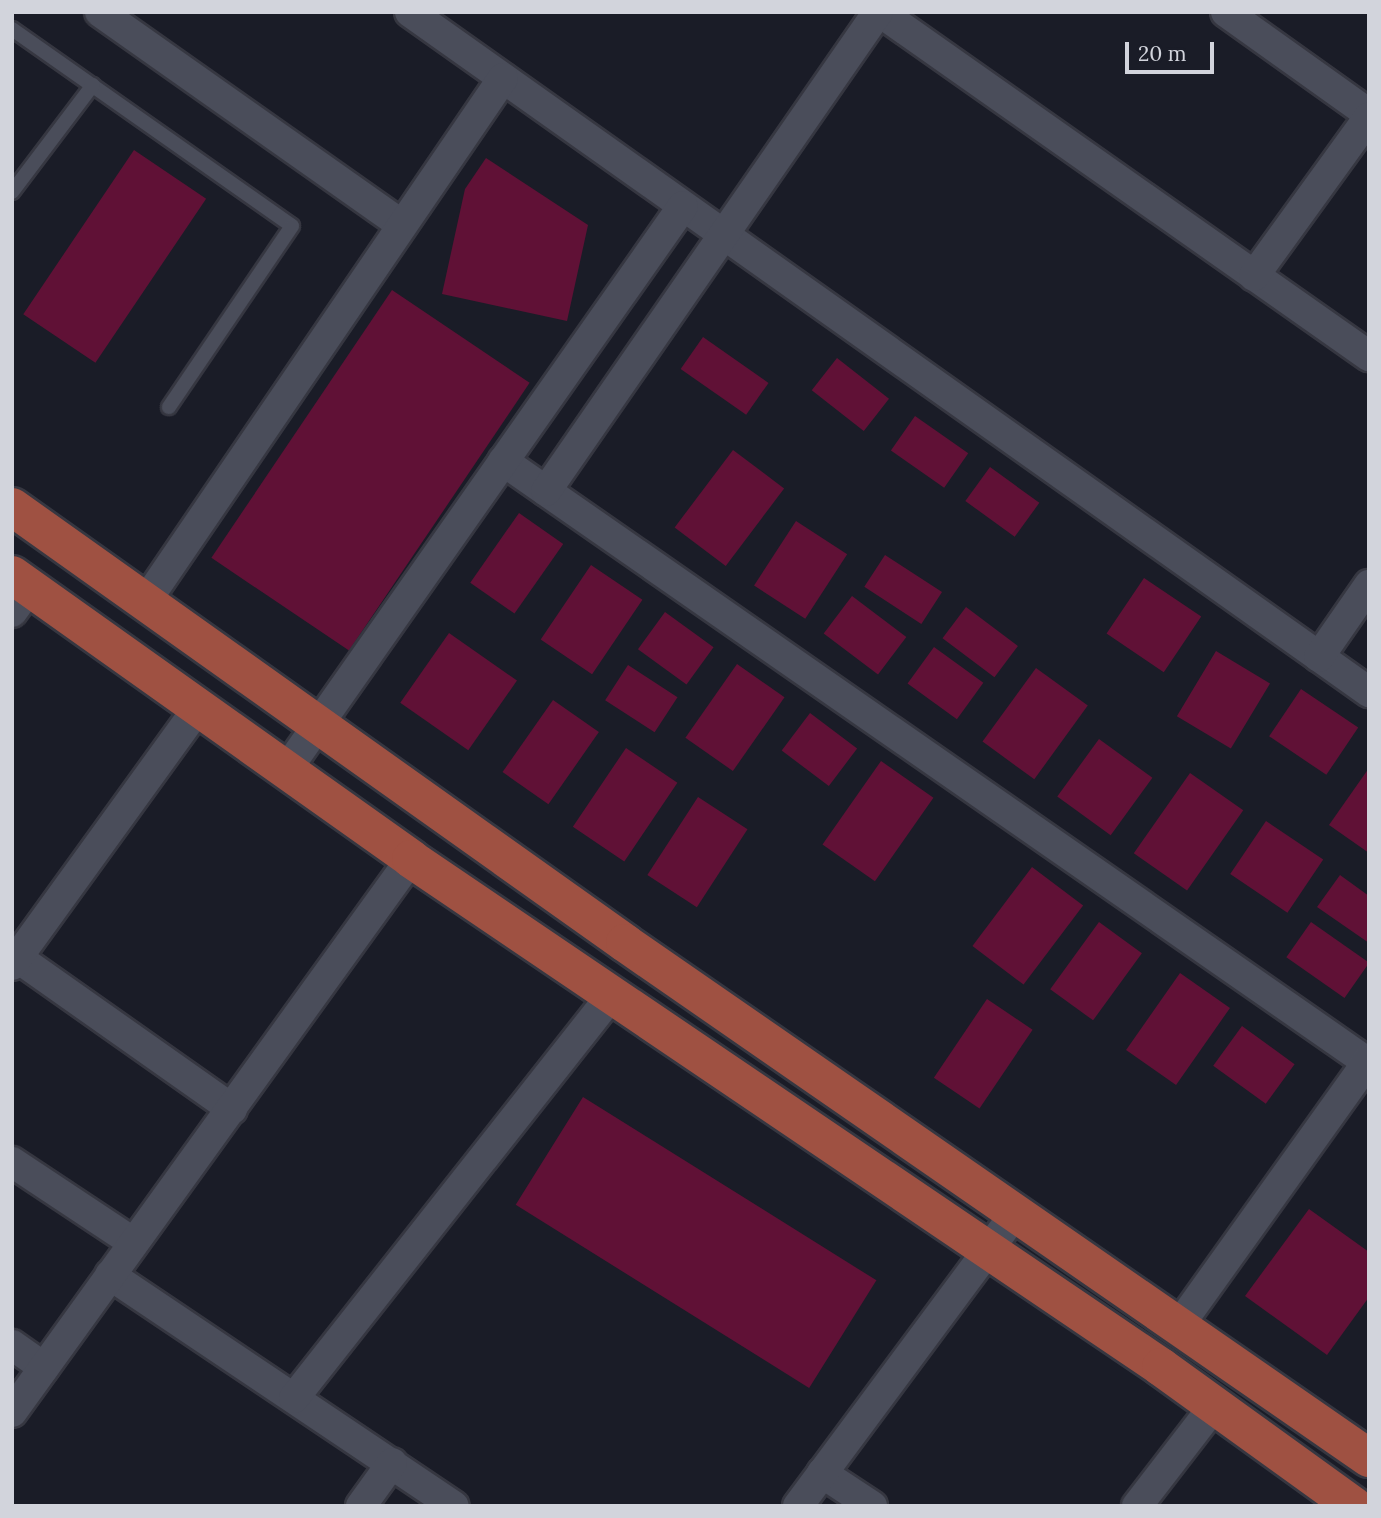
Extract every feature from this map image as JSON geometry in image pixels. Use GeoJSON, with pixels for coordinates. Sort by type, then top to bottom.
{"type":"FeatureCollection","features":[{"type":"Feature","properties":{"kind":"main road"},"geometry":{"type":"LineString","coordinates":[[12,507],[317,726],[1014,1215],[1180,1324],[1369,1458]]}},
{"type":"Feature","properties":{"kind":"main road"},"geometry":{"type":"LineString","coordinates":[[18,592],[287,769],[411,859],[1214,1406],[1354,1506]]}},
{"type":"Feature","properties":{"kind":"street"},"geometry":{"type":"LineString","coordinates":[[100,12],[401,224]]}},
{"type":"Feature","properties":{"kind":"street"},"geometry":{"type":"LineString","coordinates":[[410,12],[1369,692]]}},
{"type":"Feature","properties":{"kind":"street"},"geometry":{"type":"LineString","coordinates":[[545,491],[879,12],[1369,356]]}},
{"type":"Feature","properties":{"kind":"street"},"geometry":{"type":"LineString","coordinates":[[1226,12],[1369,115],[1254,276]]}},
{"type":"Feature","properties":{"kind":"street"},"geometry":{"type":"LineString","coordinates":[[146,601],[503,78]]}},
{"type":"Feature","properties":{"kind":"street"},"geometry":{"type":"LineString","coordinates":[[287,769],[683,205]]}},
{"type":"Feature","properties":{"kind":"street"},"geometry":{"type":"LineString","coordinates":[[503,461],[1368,1061],[1180,1324]]}},
{"type":"Feature","properties":{"kind":"street"},"geometry":{"type":"LineString","coordinates":[[1319,657],[1369,585]]}},
{"type":"Feature","properties":{"kind":"street"},"geometry":{"type":"LineString","coordinates":[[197,709],[15,962],[232,1109]]}},
{"type":"Feature","properties":{"kind":"street"},"geometry":{"type":"LineString","coordinates":[[12,1412],[411,859]]}},
{"type":"Feature","properties":{"kind":"street"},"geometry":{"type":"LineString","coordinates":[[295,1398],[611,996]]}},
{"type":"Feature","properties":{"kind":"street"},"geometry":{"type":"LineString","coordinates":[[12,1162],[134,1243]]}},
{"type":"Feature","properties":{"kind":"street"},"geometry":{"type":"LineString","coordinates":[[797,1506],[1014,1215]]}},
{"type":"Feature","properties":{"kind":"street"},"geometry":{"type":"LineString","coordinates":[[110,1275],[454,1506]]}},
{"type":"Feature","properties":{"kind":"street"},"geometry":{"type":"LineString","coordinates":[[12,1345],[44,1367]]}},
{"type":"Feature","properties":{"kind":"street"},"geometry":{"type":"LineString","coordinates":[[1137,1506],[1214,1406]]}},
{"type":"Feature","properties":{"kind":"street"},"geometry":{"type":"LineString","coordinates":[[361,1506],[392,1464]]}},
{"type":"Feature","properties":{"kind":"street"},"geometry":{"type":"LineString","coordinates":[[822,1473],[872,1506]]}},
{"type":"Feature","properties":{"kind":"lane"},"geometry":{"type":"LineString","coordinates":[[12,29],[292,226],[169,407]]}},
{"type":"Feature","properties":{"kind":"lane"},"geometry":{"type":"LineString","coordinates":[[12,192],[93,85]]}},
{"type":"Feature","properties":{"kind":"building"},"geometry":{"type":"Polygon","coordinates":[[[134,150],[206,199],[95,363],[23,314],[134,150]]]}},
{"type":"Feature","properties":{"kind":"building"},"geometry":{"type":"Polygon","coordinates":[[[486,158],[588,225],[567,321],[442,294],[465,189],[486,158]]]}},
{"type":"Feature","properties":{"kind":"building"},"geometry":{"type":"Polygon","coordinates":[[[392,290],[530,383],[349,651],[211,558],[392,290]]]}},
{"type":"Feature","properties":{"kind":"building"},"geometry":{"type":"Polygon","coordinates":[[[703,337],[769,383],[746,415],[681,369],[703,337]]]}},
{"type":"Feature","properties":{"kind":"building"},"geometry":{"type":"Polygon","coordinates":[[[837,358],[889,399],[864,431],[812,390],[837,358]]]}},
{"type":"Feature","properties":{"kind":"building"},"geometry":{"type":"Polygon","coordinates":[[[915,416],[968,453],[944,488],[891,450],[915,416]]]}},
{"type":"Feature","properties":{"kind":"building"},"geometry":{"type":"Polygon","coordinates":[[[733,450],[784,489],[726,566],[675,527],[733,450]]]}},
{"type":"Feature","properties":{"kind":"building"},"geometry":{"type":"Polygon","coordinates":[[[990,467],[1039,503],[1015,537],[965,501],[990,467]]]}},
{"type":"Feature","properties":{"kind":"building"},"geometry":{"type":"Polygon","coordinates":[[[519,513],[563,544],[514,614],[470,583],[519,513]]]}},
{"type":"Feature","properties":{"kind":"building"},"geometry":{"type":"Polygon","coordinates":[[[796,521],[847,554],[805,619],[754,586],[796,521]]]}},
{"type":"Feature","properties":{"kind":"building"},"geometry":{"type":"Polygon","coordinates":[[[885,555],[942,592],[921,624],[864,587],[885,555]]]}},
{"type":"Feature","properties":{"kind":"building"},"geometry":{"type":"Polygon","coordinates":[[[591,565],[642,600],[592,674],[541,640],[591,565]]]}},
{"type":"Feature","properties":{"kind":"building"},"geometry":{"type":"Polygon","coordinates":[[[1144,578],[1201,617],[1164,672],[1107,634],[1144,578]]]}},
{"type":"Feature","properties":{"kind":"building"},"geometry":{"type":"Polygon","coordinates":[[[852,596],[906,637],[878,674],[824,634],[852,596]]]}},
{"type":"Feature","properties":{"kind":"building"},"geometry":{"type":"Polygon","coordinates":[[[966,607],[1018,646],[994,677],[943,638],[966,607]]]}},
{"type":"Feature","properties":{"kind":"building"},"geometry":{"type":"Polygon","coordinates":[[[665,612],[714,647],[687,684],[638,649],[665,612]]]}},
{"type":"Feature","properties":{"kind":"building"},"geometry":{"type":"Polygon","coordinates":[[[449,633],[517,681],[468,750],[400,703],[449,633]]]}},
{"type":"Feature","properties":{"kind":"building"},"geometry":{"type":"Polygon","coordinates":[[[934,647],[983,683],[957,719],[908,683],[934,647]]]}},
{"type":"Feature","properties":{"kind":"building"},"geometry":{"type":"Polygon","coordinates":[[[1216,651],[1270,683],[1231,749],[1177,716],[1216,651]]]}},
{"type":"Feature","properties":{"kind":"building"},"geometry":{"type":"Polygon","coordinates":[[[737,664],[785,697],[733,771],[685,738],[737,664]]]}},
{"type":"Feature","properties":{"kind":"building"},"geometry":{"type":"Polygon","coordinates":[[[628,665],[677,697],[655,732],[605,700],[628,665]]]}},
{"type":"Feature","properties":{"kind":"building"},"geometry":{"type":"Polygon","coordinates":[[[1036,668],[1088,706],[1034,779],[983,742],[1036,668]]]}},
{"type":"Feature","properties":{"kind":"building"},"geometry":{"type":"Polygon","coordinates":[[[1301,689],[1358,728],[1326,775],[1269,736],[1301,689]]]}},
{"type":"Feature","properties":{"kind":"building"},"geometry":{"type":"Polygon","coordinates":[[[553,700],[599,732],[548,804],[503,772],[553,700]]]}},
{"type":"Feature","properties":{"kind":"building"},"geometry":{"type":"Polygon","coordinates":[[[810,713],[857,749],[829,786],[782,751],[810,713]]]}},
{"type":"Feature","properties":{"kind":"building"},"geometry":{"type":"Polygon","coordinates":[[[1099,739],[1152,778],[1111,835],[1057,796],[1099,739]]]}},
{"type":"Feature","properties":{"kind":"building"},"geometry":{"type":"Polygon","coordinates":[[[626,748],[677,783],[624,861],[573,827],[626,748]]]}},
{"type":"Feature","properties":{"kind":"building"},"geometry":{"type":"Polygon","coordinates":[[[881,761],[933,798],[875,881],[822,845],[881,761]]]}},
{"type":"Feature","properties":{"kind":"building"},"geometry":{"type":"Polygon","coordinates":[[[1369,768],[1369,853],[1329,825],[1369,768]]]}},
{"type":"Feature","properties":{"kind":"building"},"geometry":{"type":"Polygon","coordinates":[[[1190,773],[1243,810],[1187,891],[1134,853],[1190,773]]]}},
{"type":"Feature","properties":{"kind":"building"},"geometry":{"type":"Polygon","coordinates":[[[698,797],[747,829],[697,907],[647,875],[698,797]]]}},
{"type":"Feature","properties":{"kind":"building"},"geometry":{"type":"Polygon","coordinates":[[[1266,821],[1323,860],[1287,913],[1230,874],[1266,821]]]}},
{"type":"Feature","properties":{"kind":"building"},"geometry":{"type":"Polygon","coordinates":[[[1032,867],[1083,906],[1024,985],[972,946],[1032,867]]]}},
{"type":"Feature","properties":{"kind":"building"},"geometry":{"type":"Polygon","coordinates":[[[1340,875],[1369,896],[1369,943],[1317,907],[1340,875]]]}},
{"type":"Feature","properties":{"kind":"building"},"geometry":{"type":"Polygon","coordinates":[[[1099,922],[1142,953],[1093,1020],[1050,989],[1099,922]]]}},
{"type":"Feature","properties":{"kind":"building"},"geometry":{"type":"Polygon","coordinates":[[[1311,922],[1369,963],[1344,998],[1286,957],[1311,922]]]}},
{"type":"Feature","properties":{"kind":"building"},"geometry":{"type":"Polygon","coordinates":[[[1180,973],[1230,1008],[1176,1085],[1126,1050],[1180,973]]]}},
{"type":"Feature","properties":{"kind":"building"},"geometry":{"type":"Polygon","coordinates":[[[987,999],[1033,1030],[979,1109],[934,1078],[987,999]]]}},
{"type":"Feature","properties":{"kind":"building"},"geometry":{"type":"Polygon","coordinates":[[[1242,1026],[1295,1064],[1266,1104],[1213,1066],[1242,1026]]]}},
{"type":"Feature","properties":{"kind":"building"},"geometry":{"type":"Polygon","coordinates":[[[583,1097],[876,1280],[809,1388],[516,1205],[583,1097]]]}},
{"type":"Feature","properties":{"kind":"building"},"geometry":{"type":"Polygon","coordinates":[[[1309,1209],[1369,1252],[1369,1297],[1327,1355],[1245,1296],[1309,1209]]]}}]}
